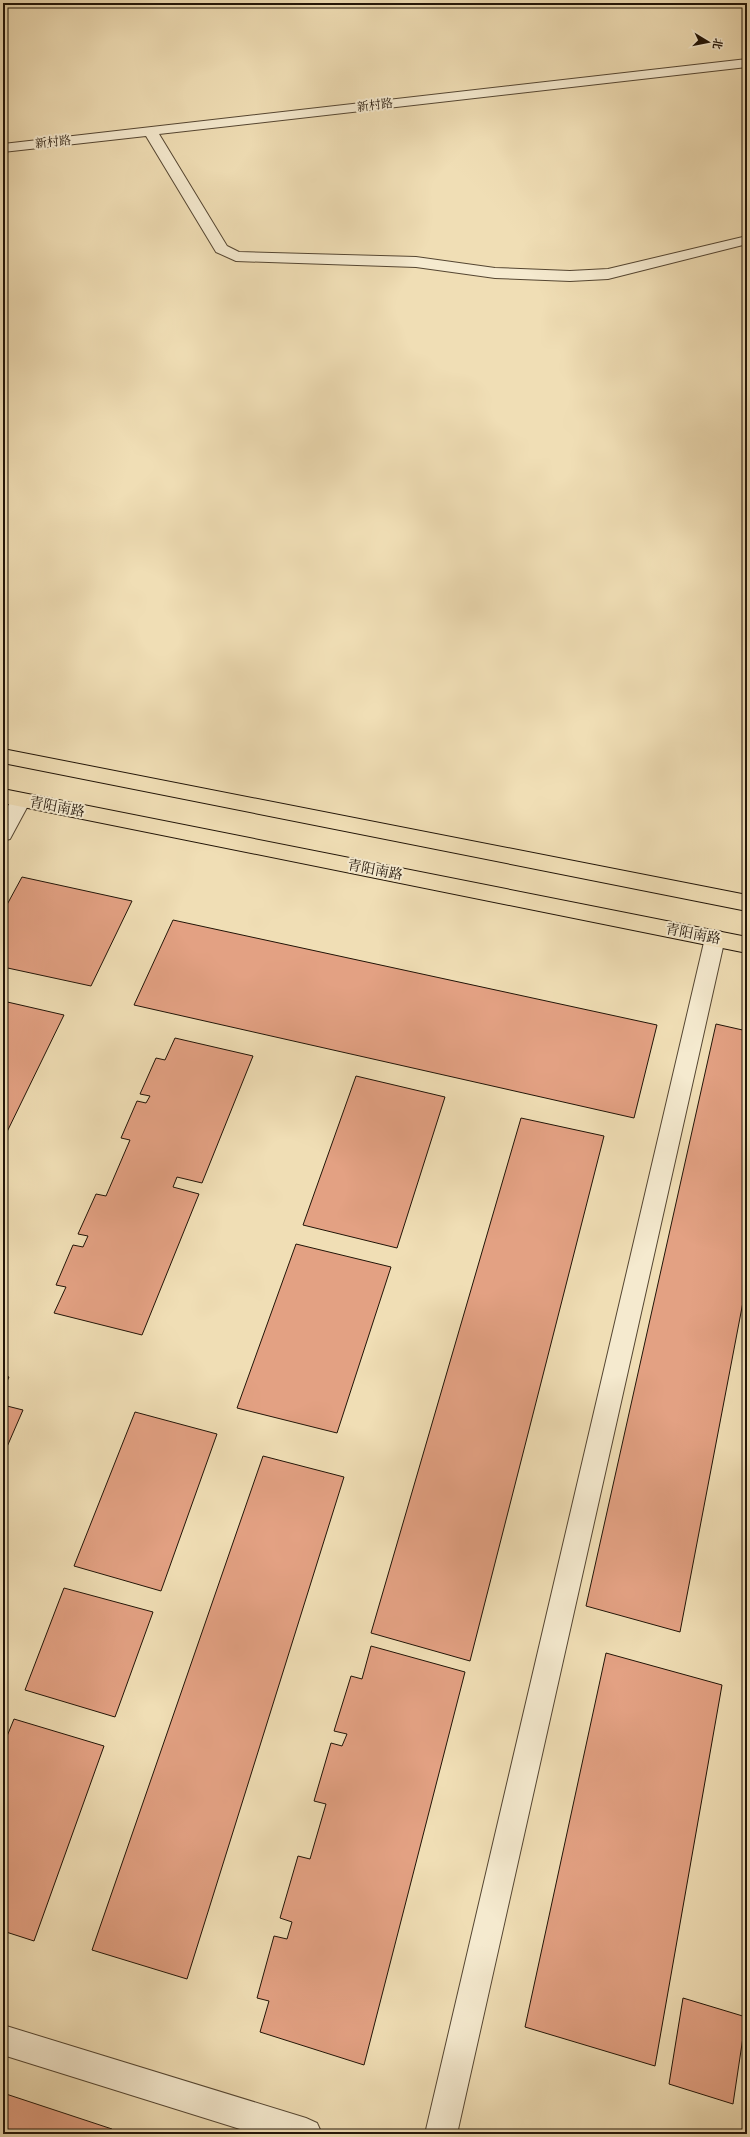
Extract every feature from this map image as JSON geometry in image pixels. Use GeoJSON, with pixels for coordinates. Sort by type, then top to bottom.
{"type":"FeatureCollection","features":[{"type":"Feature","properties":{"kind":"main road"},"geometry":{"type":"LineString","coordinates":[[3,756],[747,903]]}},
{"type":"Feature","properties":{"kind":"main road","name":"青阳南路"},"geometry":{"type":"LineString","coordinates":[[12,798],[747,945]]}},
{"type":"Feature","properties":{"kind":"street","name":"新村路"},"geometry":{"type":"LineString","coordinates":[[3,148],[747,63]]}},
{"type":"Feature","properties":{"kind":"street"},"geometry":{"type":"LineString","coordinates":[[150,131],[221,249],[236,256],[416,262],[495,273],[570,276],[608,274],[747,240]]}},
{"type":"Feature","properties":{"kind":"street"},"geometry":{"type":"LineString","coordinates":[[3,834],[12,798]]}},
{"type":"Feature","properties":{"kind":"street"},"geometry":{"type":"LineString","coordinates":[[441,2134],[715,938]]}},
{"type":"Feature","properties":{"kind":"street"},"geometry":{"type":"LineString","coordinates":[[3,2040],[306,2134]]}},
{"type":"Feature","properties":{"kind":"building"},"geometry":{"type":"Polygon","coordinates":[[[22,877],[132,901],[91,986],[3,967],[3,912],[22,877]]]}},
{"type":"Feature","properties":{"kind":"building"},"geometry":{"type":"Polygon","coordinates":[[[173,920],[657,1025],[634,1118],[134,1005],[173,920]]]}},
{"type":"Feature","properties":{"kind":"building"},"geometry":{"type":"Polygon","coordinates":[[[3,1001],[64,1015],[4,1138],[3,1138],[3,1001]]]}},
{"type":"Feature","properties":{"kind":"building"},"geometry":{"type":"Polygon","coordinates":[[[716,1024],[747,1031],[747,1281],[680,1632],[586,1606],[716,1024]]]}},
{"type":"Feature","properties":{"kind":"building"},"geometry":{"type":"Polygon","coordinates":[[[175,1038],[253,1056],[202,1183],[177,1177],[173,1187],[199,1194],[142,1335],[54,1313],[66,1287],[56,1285],[73,1245],[83,1247],[88,1236],[78,1234],[96,1194],[106,1196],[130,1140],[121,1138],[137,1101],[146,1103],[150,1096],[140,1094],[156,1058],[165,1060],[175,1038]]]}},
{"type":"Feature","properties":{"kind":"building"},"geometry":{"type":"Polygon","coordinates":[[[356,1076],[445,1097],[397,1248],[303,1225],[356,1076]]]}},
{"type":"Feature","properties":{"kind":"building"},"geometry":{"type":"Polygon","coordinates":[[[521,1118],[604,1136],[470,1661],[371,1633],[521,1118]]]}},
{"type":"Feature","properties":{"kind":"building"},"geometry":{"type":"Polygon","coordinates":[[[296,1244],[391,1267],[337,1433],[237,1408],[296,1244]]]}},
{"type":"Feature","properties":{"kind":"building"},"geometry":{"type":"Polygon","coordinates":[[[3,1375],[9,1377],[3,1390],[3,1375]]]}},
{"type":"Feature","properties":{"kind":"building"},"geometry":{"type":"Polygon","coordinates":[[[3,1405],[23,1410],[3,1456],[3,1405]]]}},
{"type":"Feature","properties":{"kind":"building"},"geometry":{"type":"Polygon","coordinates":[[[135,1412],[217,1434],[161,1591],[74,1566],[135,1412]]]}},
{"type":"Feature","properties":{"kind":"building"},"geometry":{"type":"Polygon","coordinates":[[[263,1456],[344,1477],[187,1979],[92,1950],[263,1456]]]}},
{"type":"Feature","properties":{"kind":"building"},"geometry":{"type":"Polygon","coordinates":[[[64,1588],[153,1612],[115,1717],[25,1690],[64,1588]]]}},
{"type":"Feature","properties":{"kind":"building"},"geometry":{"type":"Polygon","coordinates":[[[371,1646],[465,1672],[364,2065],[260,2032],[269,2001],[257,1998],[274,1936],[287,1939],[292,1922],[280,1918],[298,1856],[310,1859],[326,1804],[314,1801],[331,1743],[342,1746],[347,1734],[334,1731],[351,1676],[362,1679],[371,1646]]]}},
{"type":"Feature","properties":{"kind":"building"},"geometry":{"type":"Polygon","coordinates":[[[606,1653],[722,1685],[655,2066],[525,2027],[606,1653]]]}},
{"type":"Feature","properties":{"kind":"building"},"geometry":{"type":"Polygon","coordinates":[[[14,1719],[104,1746],[34,1941],[3,1931],[3,1746],[14,1719]]]}},
{"type":"Feature","properties":{"kind":"building"},"geometry":{"type":"Polygon","coordinates":[[[683,1998],[746,2017],[733,2104],[669,2084],[683,1998]]]}},
{"type":"Feature","properties":{"kind":"building"},"geometry":{"type":"Polygon","coordinates":[[[3,2093],[112,2129],[110,2134],[3,2134],[3,2093]]]}}]}
